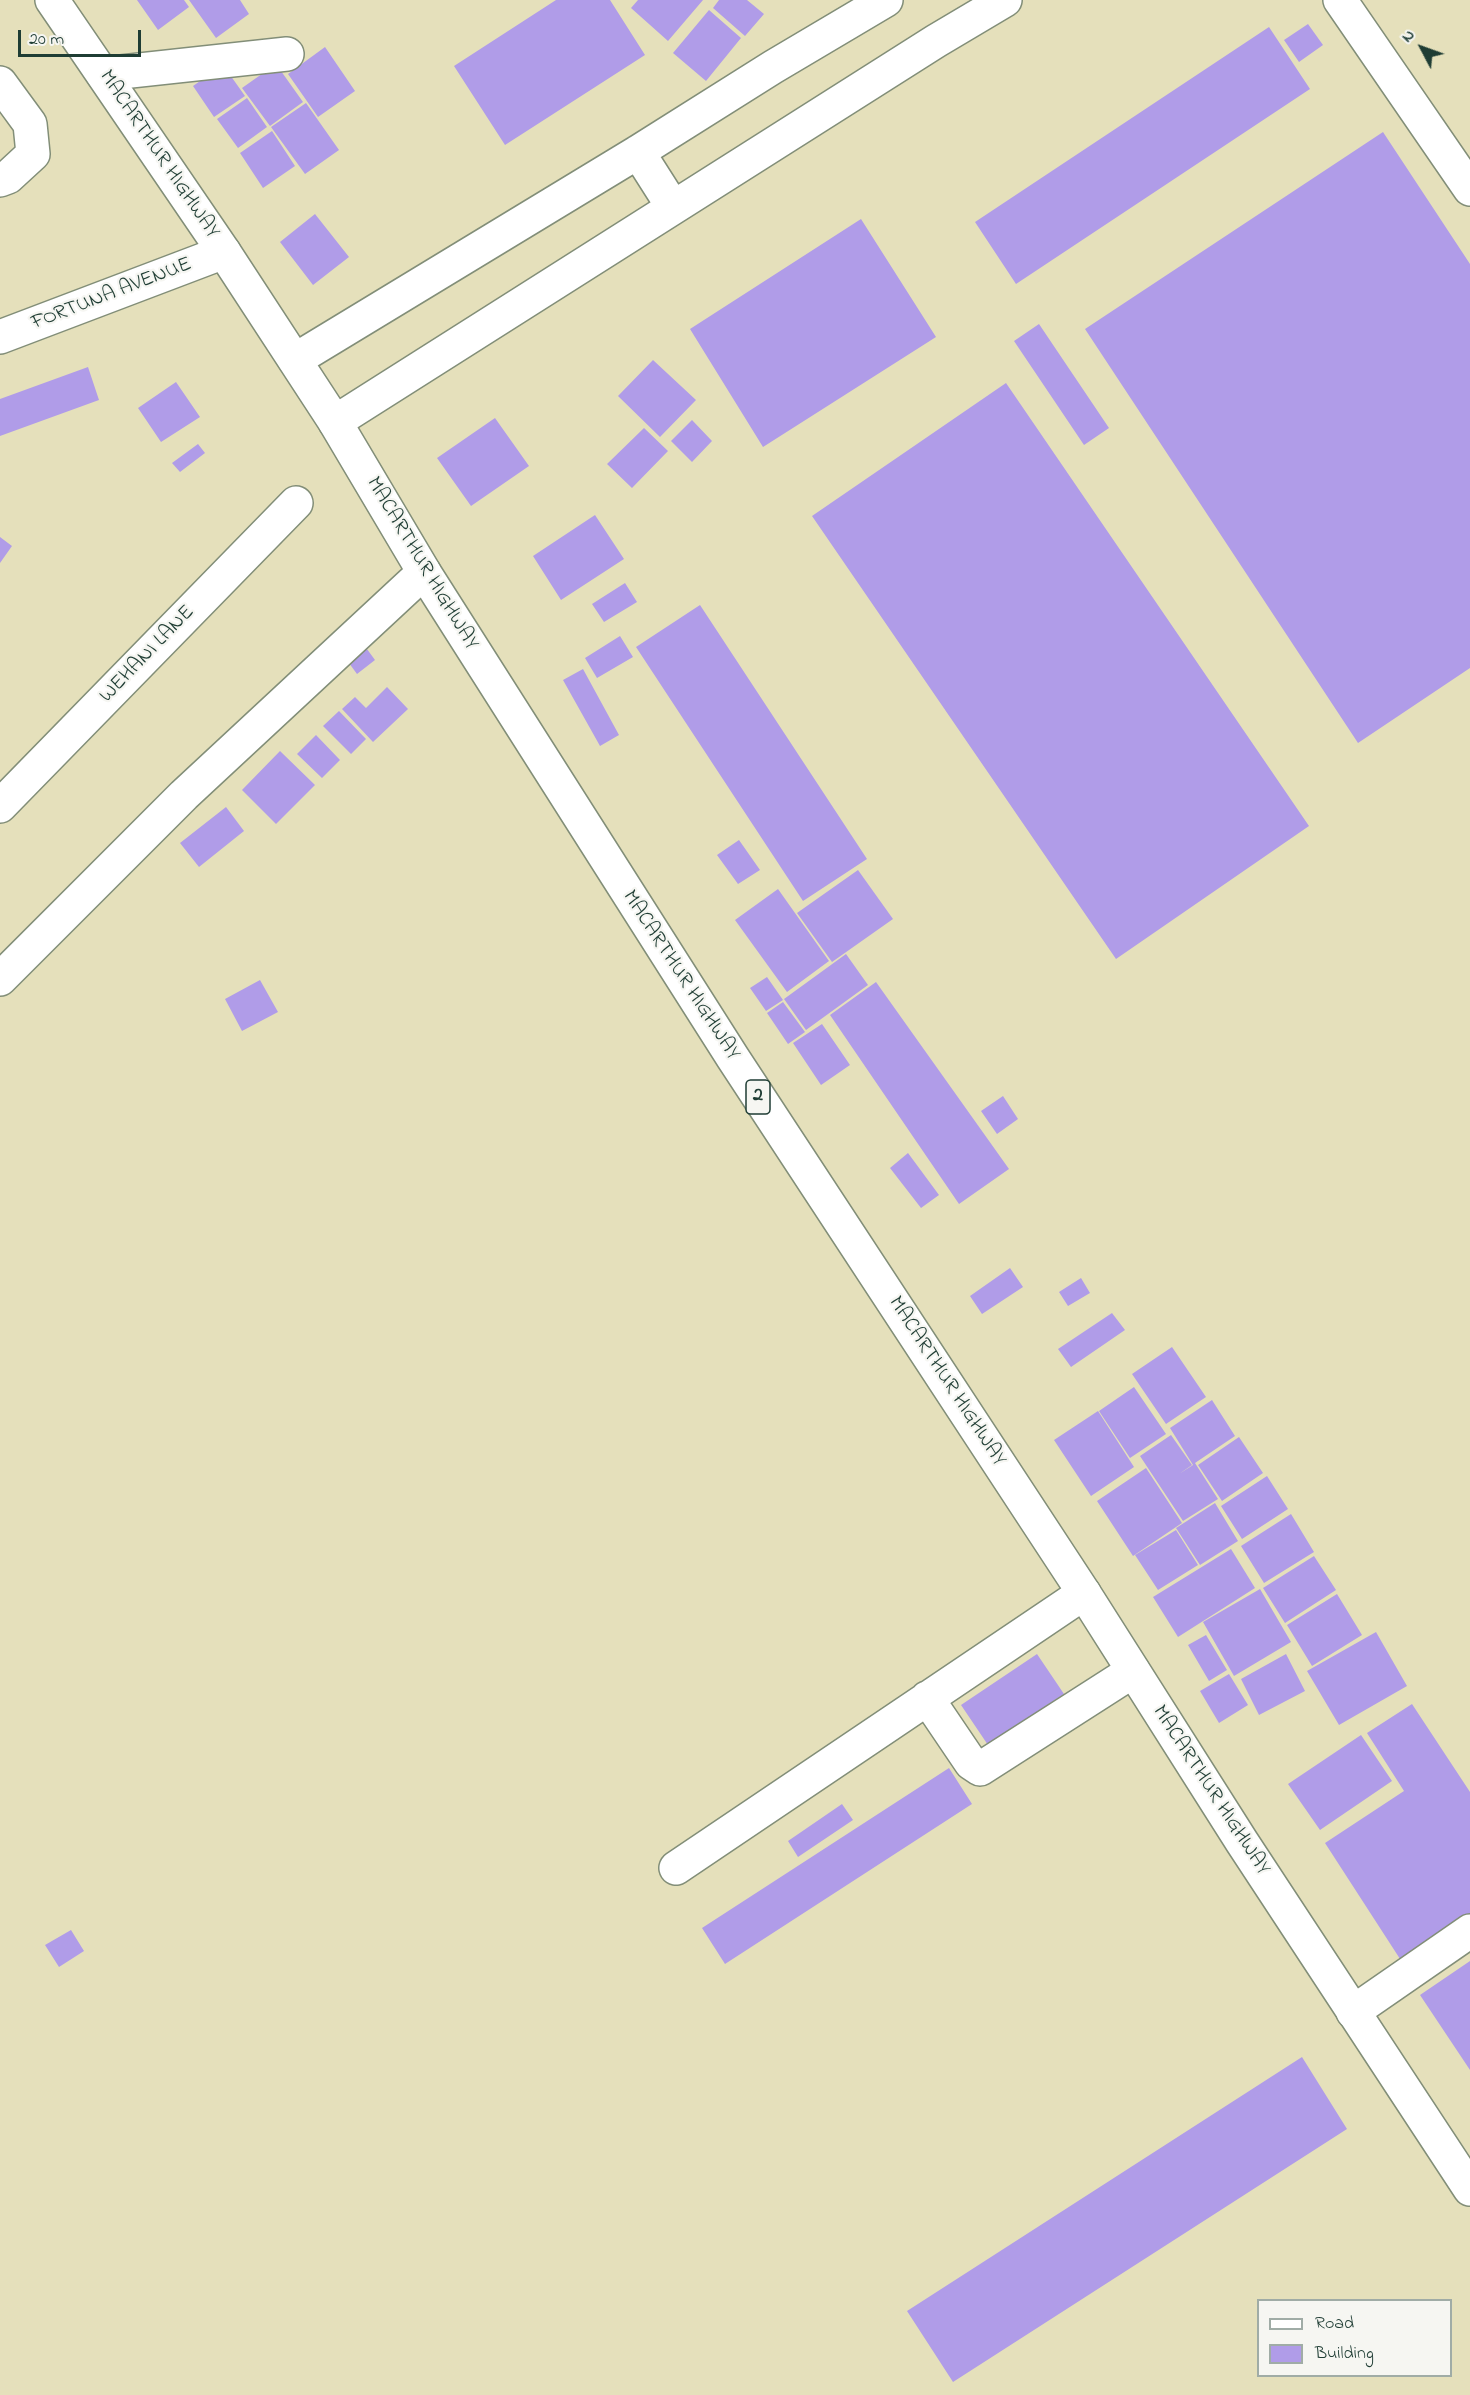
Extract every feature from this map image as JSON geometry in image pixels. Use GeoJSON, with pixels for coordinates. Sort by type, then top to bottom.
{"type":"FeatureCollection","features":[{"type":"Feature","properties":{"kind":"main road","name":"MACARTHUR HIGHWAY"},"geometry":{"type":"LineString","coordinates":[[52,0],[224,252],[335,422],[424,572],[733,1058],[1084,1593],[1353,2013],[1470,2189]]}},
{"type":"Feature","properties":{"kind":"main road"},"geometry":{"type":"LineString","coordinates":[[294,360],[886,0]]}},
{"type":"Feature","properties":{"kind":"main road"},"geometry":{"type":"LineString","coordinates":[[335,422],[936,41],[1005,0]]}},
{"type":"Feature","properties":{"kind":"main road"},"geometry":{"type":"LineString","coordinates":[[1341,0],[1470,189]]}},
{"type":"Feature","properties":{"kind":"main road"},"geometry":{"type":"LineString","coordinates":[[103,74],[287,54]]}},
{"type":"Feature","properties":{"kind":"main road"},"geometry":{"type":"LineString","coordinates":[[0,83],[30,124],[33,154],[8,177],[0,180]]}},
{"type":"Feature","properties":{"kind":"main road"},"geometry":{"type":"LineString","coordinates":[[638,152],[673,207]]}},
{"type":"Feature","properties":{"kind":"main road","name":"FORTUNA AVENUE"},"geometry":{"type":"LineString","coordinates":[[0,337],[224,252]]}},
{"type":"Feature","properties":{"kind":"main road","name":"WEHANI LANE"},"geometry":{"type":"LineString","coordinates":[[0,806],[296,503]]}},
{"type":"Feature","properties":{"kind":"main road"},"geometry":{"type":"LineString","coordinates":[[0,979],[184,795],[424,572]]}},
{"type":"Feature","properties":{"kind":"main road"},"geometry":{"type":"LineString","coordinates":[[676,1868],[1084,1593]]}},
{"type":"Feature","properties":{"kind":"main road"},"geometry":{"type":"LineString","coordinates":[[927,1698],[971,1762],[980,1769],[1133,1671]]}},
{"type":"Feature","properties":{"kind":"main road"},"geometry":{"type":"LineString","coordinates":[[1353,2013],[1470,1931]]}},
{"type":"Feature","properties":{"kind":"building"},"geometry":{"type":"Polygon","coordinates":[[[137,0],[184,0],[189,7],[158,30],[137,0]]]}},
{"type":"Feature","properties":{"kind":"building"},"geometry":{"type":"Polygon","coordinates":[[[189,0],[240,0],[249,14],[216,38],[189,0]]]}},
{"type":"Feature","properties":{"kind":"building"},"geometry":{"type":"Polygon","coordinates":[[[556,0],[610,0],[645,55],[505,145],[454,66],[556,0]]]}},
{"type":"Feature","properties":{"kind":"building"},"geometry":{"type":"Polygon","coordinates":[[[638,0],[703,0],[668,41],[631,8],[638,0]]]}},
{"type":"Feature","properties":{"kind":"building"},"geometry":{"type":"Polygon","coordinates":[[[719,0],[747,0],[764,14],[745,36],[713,8],[719,0]]]}},
{"type":"Feature","properties":{"kind":"building"},"geometry":{"type":"Polygon","coordinates":[[[709,10],[741,38],[706,81],[673,53],[709,10]]]}},
{"type":"Feature","properties":{"kind":"building"},"geometry":{"type":"Polygon","coordinates":[[[1308,24],[1323,45],[1299,62],[1284,40],[1308,24]]]}},
{"type":"Feature","properties":{"kind":"building"},"geometry":{"type":"Polygon","coordinates":[[[1269,27],[1310,89],[1016,284],[975,222],[1269,27]]]}},
{"type":"Feature","properties":{"kind":"building"},"geometry":{"type":"Polygon","coordinates":[[[325,47],[355,91],[318,117],[288,74],[325,47]]]}},
{"type":"Feature","properties":{"kind":"building"},"geometry":{"type":"Polygon","coordinates":[[[276,64],[303,102],[270,126],[242,88],[276,64]]]}},
{"type":"Feature","properties":{"kind":"building"},"geometry":{"type":"Polygon","coordinates":[[[223,65],[245,96],[214,117],[193,86],[223,65]]]}},
{"type":"Feature","properties":{"kind":"building"},"geometry":{"type":"Polygon","coordinates":[[[247,98],[267,127],[238,148],[217,119],[247,98]]]}},
{"type":"Feature","properties":{"kind":"building"},"geometry":{"type":"Polygon","coordinates":[[[306,103],[339,150],[305,174],[271,127],[306,103]]]}},
{"type":"Feature","properties":{"kind":"building"},"geometry":{"type":"Polygon","coordinates":[[[272,131],[295,166],[263,188],[240,153],[272,131]]]}},
{"type":"Feature","properties":{"kind":"building"},"geometry":{"type":"Polygon","coordinates":[[[1383,132],[1470,264],[1470,668],[1358,743],[1085,329],[1383,132]]]}},
{"type":"Feature","properties":{"kind":"building"},"geometry":{"type":"Polygon","coordinates":[[[315,214],[349,257],[313,285],[280,242],[315,214]]]}},
{"type":"Feature","properties":{"kind":"building"},"geometry":{"type":"Polygon","coordinates":[[[861,219],[936,337],[763,447],[690,329],[861,219]]]}},
{"type":"Feature","properties":{"kind":"building"},"geometry":{"type":"Polygon","coordinates":[[[1039,324],[1109,428],[1084,445],[1014,341],[1039,324]]]}},
{"type":"Feature","properties":{"kind":"building"},"geometry":{"type":"Polygon","coordinates":[[[653,360],[696,400],[660,437],[618,396],[653,360]]]}},
{"type":"Feature","properties":{"kind":"building"},"geometry":{"type":"Polygon","coordinates":[[[88,367],[99,400],[0,436],[0,399],[88,367]]]}},
{"type":"Feature","properties":{"kind":"building"},"geometry":{"type":"Polygon","coordinates":[[[176,382],[200,417],[161,442],[138,408],[176,382]]]}},
{"type":"Feature","properties":{"kind":"building"},"geometry":{"type":"Polygon","coordinates":[[[1006,383],[1309,826],[1116,959],[812,516],[1006,383]]]}},
{"type":"Feature","properties":{"kind":"building"},"geometry":{"type":"Polygon","coordinates":[[[495,418],[529,466],[471,506],[437,458],[495,418]]]}},
{"type":"Feature","properties":{"kind":"building"},"geometry":{"type":"Polygon","coordinates":[[[692,420],[712,441],[692,462],[671,441],[692,420]]]}},
{"type":"Feature","properties":{"kind":"building"},"geometry":{"type":"Polygon","coordinates":[[[644,428],[668,451],[632,488],[607,464],[644,428]]]}},
{"type":"Feature","properties":{"kind":"building"},"geometry":{"type":"Polygon","coordinates":[[[198,444],[205,453],[180,472],[172,463],[198,444]]]}},
{"type":"Feature","properties":{"kind":"building"},"geometry":{"type":"Polygon","coordinates":[[[595,515],[624,559],[561,600],[533,556],[595,515]]]}},
{"type":"Feature","properties":{"kind":"building"},"geometry":{"type":"Polygon","coordinates":[[[0,537],[12,546],[0,563],[0,537]]]}},
{"type":"Feature","properties":{"kind":"building"},"geometry":{"type":"Polygon","coordinates":[[[625,583],[637,602],[604,622],[592,604],[625,583]]]}},
{"type":"Feature","properties":{"kind":"building"},"geometry":{"type":"Polygon","coordinates":[[[700,605],[867,859],[803,901],[636,647],[700,605]]]}},
{"type":"Feature","properties":{"kind":"building"},"geometry":{"type":"Polygon","coordinates":[[[620,636],[633,657],[597,678],[585,658],[620,636]]]}},
{"type":"Feature","properties":{"kind":"building"},"geometry":{"type":"Polygon","coordinates":[[[364,645],[375,660],[357,674],[346,659],[364,645]]]}},
{"type":"Feature","properties":{"kind":"building"},"geometry":{"type":"Polygon","coordinates":[[[583,669],[619,735],[600,746],[563,680],[583,669]]]}},
{"type":"Feature","properties":{"kind":"building"},"geometry":{"type":"Polygon","coordinates":[[[387,687],[408,709],[373,742],[342,709],[355,697],[366,708],[387,687]]]}},
{"type":"Feature","properties":{"kind":"building"},"geometry":{"type":"Polygon","coordinates":[[[339,711],[366,739],[351,754],[323,726],[339,711]]]}},
{"type":"Feature","properties":{"kind":"building"},"geometry":{"type":"Polygon","coordinates":[[[316,735],[340,760],[322,778],[297,754],[316,735]]]}},
{"type":"Feature","properties":{"kind":"building"},"geometry":{"type":"Polygon","coordinates":[[[280,751],[315,785],[276,824],[242,790],[280,751]]]}},
{"type":"Feature","properties":{"kind":"building"},"geometry":{"type":"Polygon","coordinates":[[[226,807],[244,831],[199,867],[180,843],[226,807]]]}},
{"type":"Feature","properties":{"kind":"building"},"geometry":{"type":"Polygon","coordinates":[[[739,840],[760,870],[738,884],[717,855],[739,840]]]}},
{"type":"Feature","properties":{"kind":"building"},"geometry":{"type":"Polygon","coordinates":[[[858,870],[893,919],[832,962],[797,913],[858,870]]]}},
{"type":"Feature","properties":{"kind":"building"},"geometry":{"type":"Polygon","coordinates":[[[778,889],[829,961],[787,992],[735,920],[778,889]]]}},
{"type":"Feature","properties":{"kind":"building"},"geometry":{"type":"Polygon","coordinates":[[[846,954],[868,985],[806,1030],[784,999],[846,954]]]}},
{"type":"Feature","properties":{"kind":"building"},"geometry":{"type":"Polygon","coordinates":[[[767,977],[783,1000],[766,1011],[750,988],[767,977]]]}},
{"type":"Feature","properties":{"kind":"building"},"geometry":{"type":"Polygon","coordinates":[[[260,980],[278,1012],[242,1031],[225,999],[260,980]]]}},
{"type":"Feature","properties":{"kind":"building"},"geometry":{"type":"Polygon","coordinates":[[[876,982],[1009,1169],[959,1204],[830,1015],[876,982]]]}},
{"type":"Feature","properties":{"kind":"building"},"geometry":{"type":"Polygon","coordinates":[[[783,1002],[805,1032],[788,1044],[767,1013],[783,1002]]]}},
{"type":"Feature","properties":{"kind":"building"},"geometry":{"type":"Polygon","coordinates":[[[822,1024],[850,1065],[821,1085],[793,1043],[822,1024]]]}},
{"type":"Feature","properties":{"kind":"building"},"geometry":{"type":"Polygon","coordinates":[[[1003,1096],[1018,1119],[997,1134],[981,1111],[1003,1096]]]}},
{"type":"Feature","properties":{"kind":"building"},"geometry":{"type":"Polygon","coordinates":[[[908,1153],[939,1195],[921,1208],[890,1168],[908,1153]]]}},
{"type":"Feature","properties":{"kind":"building"},"geometry":{"type":"Polygon","coordinates":[[[1010,1268],[1023,1287],[982,1314],[970,1296],[1010,1268]]]}},
{"type":"Feature","properties":{"kind":"building"},"geometry":{"type":"Polygon","coordinates":[[[1081,1278],[1090,1293],[1068,1306],[1059,1292],[1081,1278]]]}},
{"type":"Feature","properties":{"kind":"building"},"geometry":{"type":"Polygon","coordinates":[[[1112,1313],[1125,1330],[1071,1367],[1058,1349],[1112,1313]]]}},
{"type":"Feature","properties":{"kind":"building"},"geometry":{"type":"Polygon","coordinates":[[[1172,1347],[1206,1397],[1166,1424],[1132,1374],[1172,1347]]]}},
{"type":"Feature","properties":{"kind":"building"},"geometry":{"type":"Polygon","coordinates":[[[1134,1387],[1166,1434],[1130,1458],[1099,1411],[1134,1387]]]}},
{"type":"Feature","properties":{"kind":"building"},"geometry":{"type":"Polygon","coordinates":[[[1212,1400],[1235,1436],[1195,1463],[1218,1499],[1183,1521],[1140,1456],[1171,1435],[1192,1465],[1179,1474],[1193,1465],[1170,1428],[1212,1400]]]}},
{"type":"Feature","properties":{"kind":"building"},"geometry":{"type":"Polygon","coordinates":[[[1098,1411],[1134,1467],[1091,1496],[1054,1440],[1098,1411]]]}},
{"type":"Feature","properties":{"kind":"building"},"geometry":{"type":"Polygon","coordinates":[[[1239,1437],[1263,1473],[1222,1501],[1198,1465],[1239,1437]]]}},
{"type":"Feature","properties":{"kind":"building"},"geometry":{"type":"Polygon","coordinates":[[[1146,1468],[1182,1523],[1133,1556],[1097,1501],[1146,1468]]]}},
{"type":"Feature","properties":{"kind":"building"},"geometry":{"type":"Polygon","coordinates":[[[1267,1476],[1288,1509],[1242,1539],[1221,1506],[1267,1476]]]}},
{"type":"Feature","properties":{"kind":"building"},"geometry":{"type":"Polygon","coordinates":[[[1215,1503],[1238,1541],[1200,1565],[1176,1528],[1215,1503]]]}},
{"type":"Feature","properties":{"kind":"building"},"geometry":{"type":"Polygon","coordinates":[[[1291,1514],[1314,1552],[1264,1583],[1241,1546],[1291,1514]]]}},
{"type":"Feature","properties":{"kind":"building"},"geometry":{"type":"Polygon","coordinates":[[[1176,1530],[1198,1565],[1158,1590],[1135,1555],[1176,1530]]]}},
{"type":"Feature","properties":{"kind":"building"},"geometry":{"type":"Polygon","coordinates":[[[1231,1549],[1255,1588],[1178,1637],[1153,1597],[1231,1549]]]}},
{"type":"Feature","properties":{"kind":"building"},"geometry":{"type":"Polygon","coordinates":[[[1314,1556],[1336,1590],[1285,1623],[1263,1588],[1314,1556]]]}},
{"type":"Feature","properties":{"kind":"building"},"geometry":{"type":"Polygon","coordinates":[[[1260,1589],[1291,1642],[1234,1676],[1203,1622],[1260,1589]]]}},
{"type":"Feature","properties":{"kind":"building"},"geometry":{"type":"Polygon","coordinates":[[[1337,1594],[1362,1635],[1312,1666],[1287,1625],[1337,1594]]]}},
{"type":"Feature","properties":{"kind":"building"},"geometry":{"type":"Polygon","coordinates":[[[1376,1632],[1407,1686],[1339,1725],[1307,1671],[1376,1632]]]}},
{"type":"Feature","properties":{"kind":"building"},"geometry":{"type":"Polygon","coordinates":[[[1206,1635],[1227,1670],[1209,1681],[1188,1645],[1206,1635]]]}},
{"type":"Feature","properties":{"kind":"building"},"geometry":{"type":"Polygon","coordinates":[[[1037,1654],[1064,1694],[988,1745],[961,1705],[1037,1654]]]}},
{"type":"Feature","properties":{"kind":"building"},"geometry":{"type":"Polygon","coordinates":[[[1286,1654],[1305,1691],[1259,1715],[1241,1679],[1286,1654]]]}},
{"type":"Feature","properties":{"kind":"building"},"geometry":{"type":"Polygon","coordinates":[[[1229,1674],[1248,1705],[1219,1723],[1200,1691],[1229,1674]]]}},
{"type":"Feature","properties":{"kind":"building"},"geometry":{"type":"Polygon","coordinates":[[[1412,1704],[1470,1792],[1470,1918],[1402,1962],[1325,1843],[1404,1791],[1367,1733],[1412,1704]]]}},
{"type":"Feature","properties":{"kind":"building"},"geometry":{"type":"Polygon","coordinates":[[[1361,1735],[1392,1781],[1320,1830],[1288,1784],[1361,1735]]]}},
{"type":"Feature","properties":{"kind":"building"},"geometry":{"type":"Polygon","coordinates":[[[949,1768],[972,1804],[725,1964],[702,1928],[949,1768]]]}},
{"type":"Feature","properties":{"kind":"building"},"geometry":{"type":"Polygon","coordinates":[[[842,1804],[853,1820],[798,1857],[788,1841],[842,1804]]]}},
{"type":"Feature","properties":{"kind":"building"},"geometry":{"type":"Polygon","coordinates":[[[71,1930],[84,1951],[59,1967],[45,1945],[71,1930]]]}},
{"type":"Feature","properties":{"kind":"building"},"geometry":{"type":"Polygon","coordinates":[[[1470,1961],[1470,2070],[1420,1995],[1470,1961]]]}},
{"type":"Feature","properties":{"kind":"building"},"geometry":{"type":"Polygon","coordinates":[[[1302,2057],[1347,2129],[953,2382],[907,2311],[1302,2057]]]}}]}
